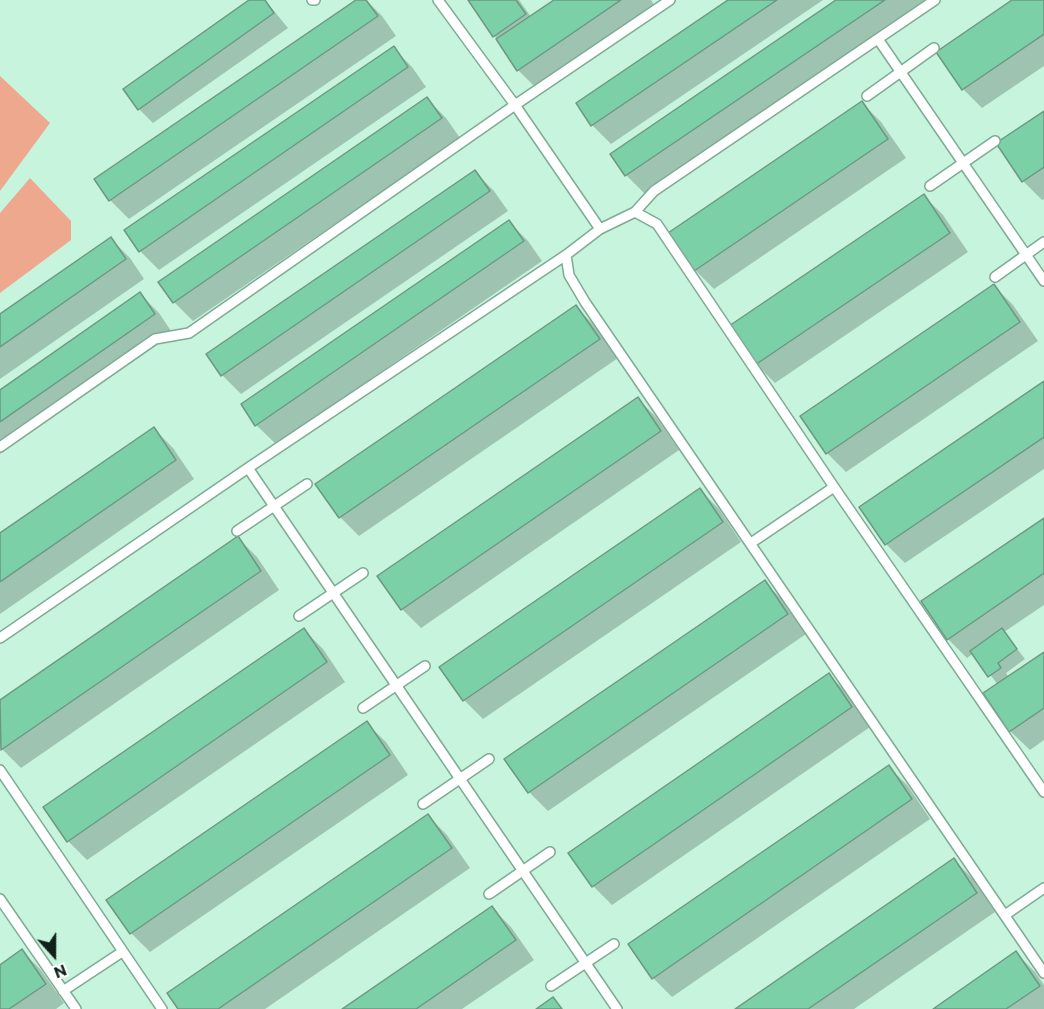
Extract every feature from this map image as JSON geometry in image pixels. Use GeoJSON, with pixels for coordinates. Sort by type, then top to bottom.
{"type":"FeatureCollection","features":[{"type":"Feature","properties":{"kind":"lane"},"geometry":{"type":"LineString","coordinates":[[438,0],[515,105],[600,229]]}},
{"type":"Feature","properties":{"kind":"lane"},"geometry":{"type":"LineString","coordinates":[[0,447],[155,339],[189,333],[515,105],[670,0]]}},
{"type":"Feature","properties":{"kind":"lane"},"geometry":{"type":"LineString","coordinates":[[0,638],[248,468],[566,255],[600,229],[635,212],[654,191],[935,0]]}},
{"type":"Feature","properties":{"kind":"lane"},"geometry":{"type":"LineString","coordinates":[[878,39],[1044,281]]}},
{"type":"Feature","properties":{"kind":"lane"},"geometry":{"type":"LineString","coordinates":[[867,96],[934,48]]}},
{"type":"Feature","properties":{"kind":"lane"},"geometry":{"type":"LineString","coordinates":[[930,186],[995,141]]}},
{"type":"Feature","properties":{"kind":"lane"},"geometry":{"type":"LineString","coordinates":[[635,212],[657,224],[834,487],[1044,792]]}},
{"type":"Feature","properties":{"kind":"lane"},"geometry":{"type":"LineString","coordinates":[[995,277],[1044,242]]}},
{"type":"Feature","properties":{"kind":"lane"},"geometry":{"type":"LineString","coordinates":[[566,255],[569,275],[585,302],[1044,973]]}},
{"type":"Feature","properties":{"kind":"lane"},"geometry":{"type":"LineString","coordinates":[[248,468],[617,1009]]}},
{"type":"Feature","properties":{"kind":"lane"},"geometry":{"type":"LineString","coordinates":[[237,531],[307,484]]}},
{"type":"Feature","properties":{"kind":"lane"},"geometry":{"type":"LineString","coordinates":[[751,543],[834,487]]}},
{"type":"Feature","properties":{"kind":"lane"},"geometry":{"type":"LineString","coordinates":[[299,616],[363,573]]}},
{"type":"Feature","properties":{"kind":"lane"},"geometry":{"type":"LineString","coordinates":[[363,708],[424,666]]}},
{"type":"Feature","properties":{"kind":"lane"},"geometry":{"type":"LineString","coordinates":[[423,804],[489,759]]}},
{"type":"Feature","properties":{"kind":"lane"},"geometry":{"type":"LineString","coordinates":[[0,770],[162,1009]]}},
{"type":"Feature","properties":{"kind":"lane"},"geometry":{"type":"LineString","coordinates":[[489,894],[550,852]]}},
{"type":"Feature","properties":{"kind":"lane"},"geometry":{"type":"LineString","coordinates":[[1005,915],[1044,888]]}},
{"type":"Feature","properties":{"kind":"lane"},"geometry":{"type":"LineString","coordinates":[[0,899],[76,1009]]}},
{"type":"Feature","properties":{"kind":"lane"},"geometry":{"type":"LineString","coordinates":[[551,986],[614,944]]}},
{"type":"Feature","properties":{"kind":"lane"},"geometry":{"type":"LineString","coordinates":[[63,991],[123,952]]}},
{"type":"Feature","properties":{"kind":"shaded area"},"geometry":{"type":"Polygon","coordinates":[[[0,76],[50,123],[0,191],[0,76]]]}},
{"type":"Feature","properties":{"kind":"shaded area"},"geometry":{"type":"Polygon","coordinates":[[[30,178],[71,221],[71,240],[0,293],[0,213],[30,178]]]}},
{"type":"Feature","properties":{"kind":"building"},"geometry":{"type":"Polygon","coordinates":[[[249,0],[265,0],[274,13],[138,110],[123,89],[249,0]]]}},
{"type":"Feature","properties":{"kind":"building"},"geometry":{"type":"Polygon","coordinates":[[[356,0],[366,0],[378,16],[109,201],[94,179],[356,0]]]}},
{"type":"Feature","properties":{"kind":"building"},"geometry":{"type":"Polygon","coordinates":[[[468,0],[516,0],[526,14],[493,37],[468,0]]]}},
{"type":"Feature","properties":{"kind":"building"},"geometry":{"type":"Polygon","coordinates":[[[554,0],[621,0],[517,71],[496,39],[554,0]]]}},
{"type":"Feature","properties":{"kind":"building"},"geometry":{"type":"Polygon","coordinates":[[[728,0],[777,0],[591,126],[576,103],[728,0]]]}},
{"type":"Feature","properties":{"kind":"building"},"geometry":{"type":"Polygon","coordinates":[[[836,0],[885,0],[625,176],[610,154],[836,0]]]}},
{"type":"Feature","properties":{"kind":"building"},"geometry":{"type":"Polygon","coordinates":[[[1012,0],[1044,0],[1044,34],[962,90],[936,52],[1012,0]]]}},
{"type":"Feature","properties":{"kind":"building"},"geometry":{"type":"Polygon","coordinates":[[[394,46],[408,67],[139,252],[124,230],[394,46]]]}},
{"type":"Feature","properties":{"kind":"building"},"geometry":{"type":"Polygon","coordinates":[[[427,97],[442,118],[173,303],[158,282],[427,97]]]}},
{"type":"Feature","properties":{"kind":"building"},"geometry":{"type":"Polygon","coordinates":[[[862,101],[888,139],[694,271],[668,233],[862,101]]]}},
{"type":"Feature","properties":{"kind":"building"},"geometry":{"type":"Polygon","coordinates":[[[1044,111],[1044,167],[1022,182],[996,143],[1044,111]]]}},
{"type":"Feature","properties":{"kind":"building"},"geometry":{"type":"Polygon","coordinates":[[[475,170],[490,191],[221,376],[206,354],[475,170]]]}},
{"type":"Feature","properties":{"kind":"building"},"geometry":{"type":"Polygon","coordinates":[[[924,194],[950,233],[755,365],[729,326],[924,194]]]}},
{"type":"Feature","properties":{"kind":"building"},"geometry":{"type":"Polygon","coordinates":[[[509,220],[524,241],[255,426],[241,404],[509,220]]]}},
{"type":"Feature","properties":{"kind":"building"},"geometry":{"type":"Polygon","coordinates":[[[111,237],[126,259],[0,347],[0,314],[111,237]]]}},
{"type":"Feature","properties":{"kind":"building"},"geometry":{"type":"Polygon","coordinates":[[[994,284],[1020,322],[826,454],[800,416],[994,284]]]}},
{"type":"Feature","properties":{"kind":"building"},"geometry":{"type":"Polygon","coordinates":[[[140,292],[155,314],[0,422],[0,390],[140,292]]]}},
{"type":"Feature","properties":{"kind":"building"},"geometry":{"type":"Polygon","coordinates":[[[576,305],[600,339],[339,518],[315,484],[576,305]]]}},
{"type":"Feature","properties":{"kind":"building"},"geometry":{"type":"Polygon","coordinates":[[[1044,381],[1044,437],[885,545],[859,507],[1044,381]]]}},
{"type":"Feature","properties":{"kind":"building"},"geometry":{"type":"Polygon","coordinates":[[[638,397],[661,431],[401,610],[377,576],[638,397]]]}},
{"type":"Feature","properties":{"kind":"building"},"geometry":{"type":"Polygon","coordinates":[[[154,427],[176,460],[0,582],[0,533],[154,427]]]}},
{"type":"Feature","properties":{"kind":"building"},"geometry":{"type":"Polygon","coordinates":[[[700,488],[723,522],[463,701],[439,667],[700,488]]]}},
{"type":"Feature","properties":{"kind":"building"},"geometry":{"type":"Polygon","coordinates":[[[1044,518],[1044,573],[947,640],[921,601],[1044,518]]]}},
{"type":"Feature","properties":{"kind":"building"},"geometry":{"type":"Polygon","coordinates":[[[238,536],[261,571],[1,750],[0,700],[238,536]]]}},
{"type":"Feature","properties":{"kind":"building"},"geometry":{"type":"Polygon","coordinates":[[[765,580],[788,614],[528,793],[504,759],[765,580]]]}},
{"type":"Feature","properties":{"kind":"building"},"geometry":{"type":"Polygon","coordinates":[[[304,628],[327,662],[67,842],[43,807],[304,628]]]}},
{"type":"Feature","properties":{"kind":"building"},"geometry":{"type":"Polygon","coordinates":[[[1002,628],[1017,649],[998,663],[1001,668],[988,677],[970,651],[1002,628]]]}},
{"type":"Feature","properties":{"kind":"building"},"geometry":{"type":"Polygon","coordinates":[[[1044,652],[1044,708],[1009,732],[983,693],[1044,652]]]}},
{"type":"Feature","properties":{"kind":"building"},"geometry":{"type":"Polygon","coordinates":[[[829,673],[852,707],[592,887],[568,853],[829,673]]]}},
{"type":"Feature","properties":{"kind":"building"},"geometry":{"type":"Polygon","coordinates":[[[367,721],[390,755],[130,934],[106,900],[367,721]]]}},
{"type":"Feature","properties":{"kind":"building"},"geometry":{"type":"Polygon","coordinates":[[[889,765],[912,799],[652,979],[628,944],[889,765]]]}},
{"type":"Feature","properties":{"kind":"building"},"geometry":{"type":"Polygon","coordinates":[[[428,814],[452,848],[218,1009],[178,1009],[167,993],[428,814]]]}},
{"type":"Feature","properties":{"kind":"building"},"geometry":{"type":"Polygon","coordinates":[[[954,858],[977,893],[808,1009],[735,1009],[954,858]]]}},
{"type":"Feature","properties":{"kind":"building"},"geometry":{"type":"Polygon","coordinates":[[[492,906],[516,940],[416,1009],[342,1009],[492,906]]]}},
{"type":"Feature","properties":{"kind":"building"},"geometry":{"type":"Polygon","coordinates":[[[22,949],[46,984],[9,1009],[0,1009],[0,965],[22,949]]]}},
{"type":"Feature","properties":{"kind":"building"},"geometry":{"type":"Polygon","coordinates":[[[1016,951],[1040,986],[1006,1009],[933,1009],[1016,951]]]}},
{"type":"Feature","properties":{"kind":"building"},"geometry":{"type":"Polygon","coordinates":[[[553,997],[562,1009],[536,1009],[553,997]]]}}]}
